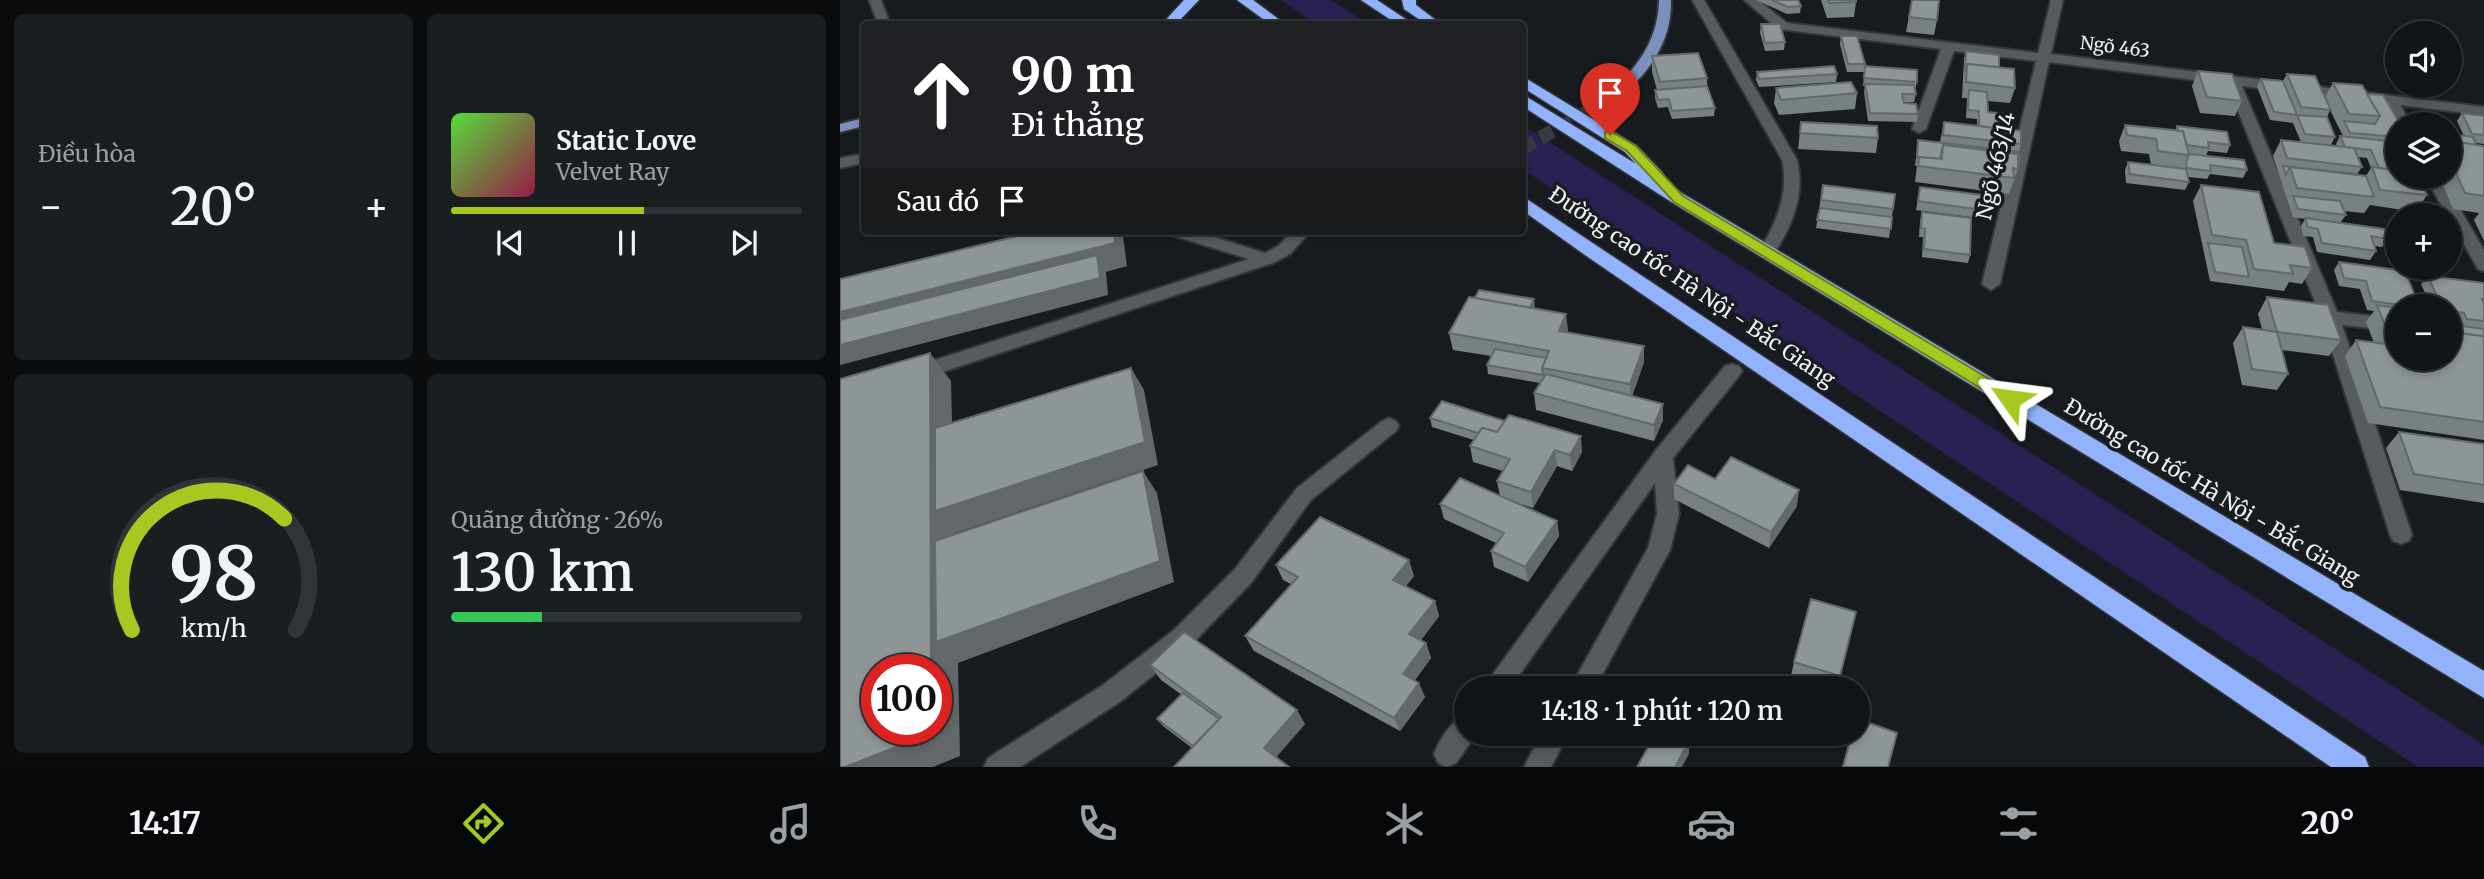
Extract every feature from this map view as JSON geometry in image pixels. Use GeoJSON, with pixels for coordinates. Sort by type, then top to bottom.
{"type":"FeatureCollection","features":[{"type":"Feature","properties":{"kind":"highway"},"geometry":{"type":"LineString","coordinates":[[1172,21],[1192,0]]}},
{"type":"Feature","properties":{"kind":"highway"},"geometry":{"type":"LineString","coordinates":[[1244,0],[1274,21]]}},
{"type":"Feature","properties":{"kind":"highway"},"geometry":{"type":"LineString","coordinates":[[1368,0],[1401,21]]}},
{"type":"Feature","properties":{"kind":"highway"},"geometry":{"type":"LineString","coordinates":[[1409,0],[1409,6],[1430,21]]}},
{"type":"Feature","properties":{"kind":"highway"},"geometry":{"type":"LineString","coordinates":[[1526,83],[1632,149],[1674,196]]}},
{"type":"Feature","properties":{"kind":"highway","name":"Đường cao tốc Hà Nội - Bắc Giang"},"geometry":{"type":"LineString","coordinates":[[1526,102],[1674,196],[2484,685]]}},
{"type":"Feature","properties":{"kind":"highway","name":"Đường cao tốc Hà Nội - Bắc Giang"},"geometry":{"type":"LineString","coordinates":[[1526,204],[2355,767]]}},
{"type":"Feature","properties":{"kind":"highway"},"geometry":{"type":"LineString","coordinates":[[1526,213],[1592,251]]}},
{"type":"Feature","properties":{"kind":"main road"},"geometry":{"type":"LineString","coordinates":[[1608,101],[1625,88],[1647,61],[1663,34],[1665,0]]}},
{"type":"Feature","properties":{"kind":"main road"},"geometry":{"type":"LineString","coordinates":[[840,128],[861,123]]}},
{"type":"Feature","properties":{"kind":"street"},"geometry":{"type":"LineString","coordinates":[[875,0],[883,21]]}},
{"type":"Feature","properties":{"kind":"street"},"geometry":{"type":"LineString","coordinates":[[1698,0],[1720,42],[1781,140],[1791,165],[1790,204],[1782,227],[1771,245]]}},
{"type":"Feature","properties":{"kind":"street","name":"Ngõ 463"},"geometry":{"type":"LineString","coordinates":[[1750,0],[1783,26],[2484,111]]}},
{"type":"Feature","properties":{"kind":"street"},"geometry":{"type":"LineString","coordinates":[[2043,57],[2057,0]]}},
{"type":"Feature","properties":{"kind":"street"},"geometry":{"type":"LineString","coordinates":[[1919,129],[1949,46]]}},
{"type":"Feature","properties":{"kind":"street","name":"Ngõ 463/14"},"geometry":{"type":"LineString","coordinates":[[1991,285],[2043,57]]}},
{"type":"Feature","properties":{"kind":"street"},"geometry":{"type":"LineString","coordinates":[[2233,81],[2330,317],[2401,535]]}},
{"type":"Feature","properties":{"kind":"street"},"geometry":{"type":"LineString","coordinates":[[2390,100],[2396,112]]}},
{"type":"Feature","properties":{"kind":"street"},"geometry":{"type":"LineString","coordinates":[[840,163],[861,160]]}},
{"type":"Feature","properties":{"kind":"street"},"geometry":{"type":"LineString","coordinates":[[2462,216],[2474,218]]}},
{"type":"Feature","properties":{"kind":"street"},"geometry":{"type":"LineString","coordinates":[[2462,227],[2484,265]]}},
{"type":"Feature","properties":{"kind":"street"},"geometry":{"type":"LineString","coordinates":[[1190,235],[1267,259]]}},
{"type":"Feature","properties":{"kind":"street"},"geometry":{"type":"LineString","coordinates":[[892,381],[1267,259],[1284,250],[1299,235]]}},
{"type":"Feature","properties":{"kind":"street"},"geometry":{"type":"LineString","coordinates":[[2330,317],[2385,323]]}},
{"type":"Feature","properties":{"kind":"street"},"geometry":{"type":"LineString","coordinates":[[1504,676],[1663,456],[1731,371]]}},
{"type":"Feature","properties":{"kind":"street"},"geometry":{"type":"LineString","coordinates":[[997,767],[1112,693],[1182,638],[1243,576],[1304,494],[1389,426]]}},
{"type":"Feature","properties":{"kind":"street"},"geometry":{"type":"LineString","coordinates":[[1588,676],[1659,550],[1668,514],[1663,456]]}},
{"type":"Feature","properties":{"kind":"street"},"geometry":{"type":"LineString","coordinates":[[1447,754],[1454,744]]}},
{"type":"Feature","properties":{"kind":"street"},"geometry":{"type":"LineString","coordinates":[[1537,767],[1549,746]]}},
{"type":"Feature","properties":{"kind":"shaded area"},"geometry":{"type":"Polygon","coordinates":[[[1281,0],[1331,0],[1363,21],[1312,21],[1281,0]]]}},
{"type":"Feature","properties":{"kind":"shaded area"},"geometry":{"type":"Polygon","coordinates":[[[1526,127],[2484,745],[2484,767],[2418,767],[1811,365],[1526,171],[1526,127]]]}},
{"type":"Feature","properties":{"kind":"building"},"geometry":{"type":"Polygon","coordinates":[[[1772,0],[1798,0],[1801,6],[1788,7],[1772,0]]]}},
{"type":"Feature","properties":{"kind":"building"},"geometry":{"type":"Polygon","coordinates":[[[1828,0],[1856,0],[1856,2],[1829,3],[1828,0]]]}},
{"type":"Feature","properties":{"kind":"building"},"geometry":{"type":"Polygon","coordinates":[[[1912,0],[1939,0],[1937,20],[1909,17],[1912,0]]]}},
{"type":"Feature","properties":{"kind":"building"},"geometry":{"type":"Polygon","coordinates":[[[1761,24],[1780,24],[1785,42],[1765,43],[1761,24]]]}},
{"type":"Feature","properties":{"kind":"building"},"geometry":{"type":"Polygon","coordinates":[[[1841,36],[1857,36],[1865,64],[1848,64],[1841,36]]]}},
{"type":"Feature","properties":{"kind":"building"},"geometry":{"type":"Polygon","coordinates":[[[1966,51],[1999,55],[1999,67],[1967,64],[1965,71],[1966,51]]]}},
{"type":"Feature","properties":{"kind":"building"},"geometry":{"type":"Polygon","coordinates":[[[1698,53],[1707,78],[1660,82],[1652,56],[1698,53]]]}},
{"type":"Feature","properties":{"kind":"building"},"geometry":{"type":"Polygon","coordinates":[[[1967,64],[2014,69],[2015,88],[1966,82],[1967,64]]]}},
{"type":"Feature","properties":{"kind":"building"},"geometry":{"type":"Polygon","coordinates":[[[1834,66],[1837,74],[1759,79],[1757,72],[1834,66]]]}},
{"type":"Feature","properties":{"kind":"building"},"geometry":{"type":"Polygon","coordinates":[[[1865,66],[1917,70],[1917,82],[1864,78],[1865,66]]]}},
{"type":"Feature","properties":{"kind":"building"},"geometry":{"type":"Polygon","coordinates":[[[2198,71],[2232,74],[2242,101],[2207,97],[2198,71]]]}},
{"type":"Feature","properties":{"kind":"building"},"geometry":{"type":"Polygon","coordinates":[[[2287,74],[2315,76],[2331,110],[2301,107],[2287,74]]]}},
{"type":"Feature","properties":{"kind":"building"},"geometry":{"type":"Polygon","coordinates":[[[2261,79],[2283,81],[2297,115],[2274,112],[2261,79]]]}},
{"type":"Feature","properties":{"kind":"building"},"geometry":{"type":"Polygon","coordinates":[[[1851,82],[1857,93],[1781,100],[1776,88],[1851,82]]]}},
{"type":"Feature","properties":{"kind":"building"},"geometry":{"type":"Polygon","coordinates":[[[2333,83],[2362,85],[2380,116],[2349,114],[2333,83]]]}},
{"type":"Feature","properties":{"kind":"building"},"geometry":{"type":"Polygon","coordinates":[[[1865,84],[1914,85],[1916,94],[1902,94],[1904,103],[1916,104],[1918,114],[1870,113],[1865,84]]]}},
{"type":"Feature","properties":{"kind":"building"},"geometry":{"type":"Polygon","coordinates":[[[1707,86],[1715,108],[1672,111],[1669,99],[1658,100],[1655,90],[1707,86]]]}},
{"type":"Feature","properties":{"kind":"building"},"geometry":{"type":"Polygon","coordinates":[[[1969,90],[1987,92],[1988,112],[2006,114],[2007,130],[1979,126],[1979,111],[1968,110],[1969,90]]]}},
{"type":"Feature","properties":{"kind":"building"},"geometry":{"type":"Polygon","coordinates":[[[2367,94],[2383,95],[2393,112],[2385,112],[2385,136],[2350,133],[2344,121],[2375,124],[2380,116],[2367,94]]]}},
{"type":"Feature","properties":{"kind":"building"},"geometry":{"type":"Polygon","coordinates":[[[2462,113],[2484,116],[2484,135],[2472,134],[2462,113]]]}},
{"type":"Feature","properties":{"kind":"building"},"geometry":{"type":"Polygon","coordinates":[[[2297,115],[2327,117],[2335,137],[2305,134],[2297,115]]]}},
{"type":"Feature","properties":{"kind":"building"},"geometry":{"type":"Polygon","coordinates":[[[1801,122],[1877,126],[1878,138],[1800,133],[1801,122]]]}},
{"type":"Feature","properties":{"kind":"building"},"geometry":{"type":"Polygon","coordinates":[[[1944,122],[2021,131],[2021,144],[1943,135],[1944,122]]]}},
{"type":"Feature","properties":{"kind":"building"},"geometry":{"type":"Polygon","coordinates":[[[2125,125],[2183,131],[2189,155],[2158,151],[2156,139],[2127,135],[2125,125]]]}},
{"type":"Feature","properties":{"kind":"building"},"geometry":{"type":"Polygon","coordinates":[[[2177,126],[2227,132],[2230,145],[2208,142],[2209,148],[2187,145],[2183,131],[2178,131],[2177,126]]]}},
{"type":"Feature","properties":{"kind":"building"},"geometry":{"type":"Polygon","coordinates":[[[2340,136],[2385,141],[2385,169],[2379,168],[2371,150],[2345,147],[2340,136]]]}},
{"type":"Feature","properties":{"kind":"building"},"geometry":{"type":"Polygon","coordinates":[[[2462,136],[2473,137],[2476,145],[2462,143],[2462,136]]]}},
{"type":"Feature","properties":{"kind":"building"},"geometry":{"type":"Polygon","coordinates":[[[1918,140],[2019,152],[2019,162],[2018,154],[1943,145],[1940,159],[1917,158],[1918,140]]]}},
{"type":"Feature","properties":{"kind":"building"},"geometry":{"type":"Polygon","coordinates":[[[2281,140],[2354,148],[2362,167],[2287,158],[2281,140]]]}},
{"type":"Feature","properties":{"kind":"building"},"geometry":{"type":"Polygon","coordinates":[[[2462,143],[2484,146],[2484,196],[2465,193],[2462,186],[2462,143]]]}},
{"type":"Feature","properties":{"kind":"building"},"geometry":{"type":"Polygon","coordinates":[[[1943,145],[2018,154],[2018,169],[2013,168],[2014,178],[1918,166],[1919,157],[1942,159],[1943,145]]]}},
{"type":"Feature","properties":{"kind":"building"},"geometry":{"type":"Polygon","coordinates":[[[2189,154],[2244,160],[2247,170],[2210,165],[2211,171],[2187,168],[2189,154]]]}},
{"type":"Feature","properties":{"kind":"building"},"geometry":{"type":"Polygon","coordinates":[[[2128,162],[2186,169],[2189,182],[2130,174],[2128,162]]]}},
{"type":"Feature","properties":{"kind":"building"},"geometry":{"type":"Polygon","coordinates":[[[2283,166],[2357,175],[2290,167],[2286,175],[2283,166]]]}},
{"type":"Feature","properties":{"kind":"building"},"geometry":{"type":"Polygon","coordinates":[[[2290,167],[2366,176],[2374,197],[2297,188],[2290,167]]]}},
{"type":"Feature","properties":{"kind":"building"},"geometry":{"type":"Polygon","coordinates":[[[2372,167],[2385,169],[2385,189],[2424,189],[2427,195],[2380,190],[2372,167]]]}},
{"type":"Feature","properties":{"kind":"building"},"geometry":{"type":"Polygon","coordinates":[[[1823,185],[1895,194],[1893,209],[1821,200],[1823,185]]]}},
{"type":"Feature","properties":{"kind":"building"},"geometry":{"type":"Polygon","coordinates":[[[2201,185],[2259,192],[2274,243],[2305,247],[2312,268],[2290,265],[2293,274],[2254,269],[2246,240],[2212,235],[2201,185]]]}},
{"type":"Feature","properties":{"kind":"building"},"geometry":{"type":"Polygon","coordinates":[[[1920,187],[1982,195],[1982,210],[1918,201],[1920,187]]]}},
{"type":"Feature","properties":{"kind":"building"},"geometry":{"type":"Polygon","coordinates":[[[2293,196],[2340,201],[2346,215],[2298,209],[2293,196]]]}},
{"type":"Feature","properties":{"kind":"building"},"geometry":{"type":"Polygon","coordinates":[[[1820,208],[1892,217],[1891,229],[1817,220],[1820,208]]]}},
{"type":"Feature","properties":{"kind":"building"},"geometry":{"type":"Polygon","coordinates":[[[1922,212],[1971,218],[1970,255],[1924,249],[1922,212]]]}},
{"type":"Feature","properties":{"kind":"building"},"geometry":{"type":"Polygon","coordinates":[[[2305,218],[2384,229],[2385,238],[2371,236],[2376,251],[2322,243],[2318,229],[2308,227],[2305,218]]]}},
{"type":"Feature","properties":{"kind":"building"},"geometry":{"type":"Polygon","coordinates":[[[1022,235],[1114,235],[1115,243],[840,312],[840,279],[1022,235]]]}},
{"type":"Feature","properties":{"kind":"building"},"geometry":{"type":"Polygon","coordinates":[[[2208,243],[2242,247],[2249,277],[2215,272],[2208,243]]]}},
{"type":"Feature","properties":{"kind":"building"},"geometry":{"type":"Polygon","coordinates":[[[1097,255],[1100,278],[840,345],[840,320],[1097,255]]]}},
{"type":"Feature","properties":{"kind":"building"},"geometry":{"type":"Polygon","coordinates":[[[2339,262],[2385,268],[2385,280],[2409,280],[2414,294],[2385,294],[2385,303],[2372,301],[2366,281],[2344,278],[2339,262]]]}},
{"type":"Feature","properties":{"kind":"building"},"geometry":{"type":"Polygon","coordinates":[[[2430,280],[2484,283],[2484,321],[2467,319],[2462,313],[2462,294],[2436,294],[2430,280]]]}},
{"type":"Feature","properties":{"kind":"building"},"geometry":{"type":"Polygon","coordinates":[[[1479,290],[1534,299],[1530,308],[1475,298],[1479,290]]]}},
{"type":"Feature","properties":{"kind":"building"},"geometry":{"type":"Polygon","coordinates":[[[1469,297],[1566,314],[1559,331],[1644,346],[1630,384],[1542,368],[1549,351],[1449,333],[1469,297]]]}},
{"type":"Feature","properties":{"kind":"building"},"geometry":{"type":"Polygon","coordinates":[[[2267,297],[2328,305],[2341,340],[2277,332],[2267,297]]]}},
{"type":"Feature","properties":{"kind":"building"},"geometry":{"type":"Polygon","coordinates":[[[2377,305],[2385,306],[2385,325],[2377,305]]]}},
{"type":"Feature","properties":{"kind":"building"},"geometry":{"type":"Polygon","coordinates":[[[2462,326],[2484,329],[2484,336],[2462,333],[2462,326]]]}},
{"type":"Feature","properties":{"kind":"building"},"geometry":{"type":"Polygon","coordinates":[[[2243,327],[2277,332],[2288,374],[2252,369],[2243,327]]]}},
{"type":"Feature","properties":{"kind":"building"},"geometry":{"type":"Polygon","coordinates":[[[2462,333],[2484,336],[2484,422],[2380,407],[2356,340],[2385,344],[2385,371],[2462,371],[2462,333]]]}},
{"type":"Feature","properties":{"kind":"building"},"geometry":{"type":"Polygon","coordinates":[[[1495,349],[1546,358],[1542,368],[1543,375],[1487,365],[1495,349]]]}},
{"type":"Feature","properties":{"kind":"building"},"geometry":{"type":"Polygon","coordinates":[[[930,353],[931,654],[861,654],[861,745],[901,745],[845,767],[840,767],[840,379],[930,353]]]}},
{"type":"Feature","properties":{"kind":"building"},"geometry":{"type":"Polygon","coordinates":[[[1131,368],[1145,442],[935,511],[935,428],[1131,368]]]}},
{"type":"Feature","properties":{"kind":"building"},"geometry":{"type":"Polygon","coordinates":[[[1546,374],[1663,404],[1654,425],[1534,393],[1546,374]]]}},
{"type":"Feature","properties":{"kind":"building"},"geometry":{"type":"Polygon","coordinates":[[[1442,401],[1505,421],[1497,432],[1482,428],[1478,433],[1430,418],[1442,401]]]}},
{"type":"Feature","properties":{"kind":"building"},"geometry":{"type":"Polygon","coordinates":[[[1509,415],[1581,436],[1570,455],[1555,450],[1531,492],[1497,481],[1510,459],[1470,446],[1482,428],[1497,432],[1509,415]]]}},
{"type":"Feature","properties":{"kind":"building"},"geometry":{"type":"Polygon","coordinates":[[[2399,432],[2484,444],[2484,485],[2414,474],[2399,432]]]}},
{"type":"Feature","properties":{"kind":"building"},"geometry":{"type":"Polygon","coordinates":[[[1731,457],[1799,490],[1771,532],[1674,484],[1688,465],[1715,479],[1731,457]]]}},
{"type":"Feature","properties":{"kind":"building"},"geometry":{"type":"Polygon","coordinates":[[[1143,471],[1160,561],[936,642],[935,541],[1143,471]]]}},
{"type":"Feature","properties":{"kind":"building"},"geometry":{"type":"Polygon","coordinates":[[[1460,478],[1557,521],[1525,567],[1491,551],[1504,533],[1440,504],[1460,478]]]}},
{"type":"Feature","properties":{"kind":"building"},"geometry":{"type":"Polygon","coordinates":[[[1320,517],[1409,560],[1393,580],[1435,601],[1409,634],[1426,643],[1403,674],[1419,683],[1394,718],[1245,636],[1298,577],[1276,565],[1320,517]]]}},
{"type":"Feature","properties":{"kind":"building"},"geometry":{"type":"Polygon","coordinates":[[[1811,599],[1856,612],[1840,676],[1794,662],[1811,599]]]}},
{"type":"Feature","properties":{"kind":"building"},"geometry":{"type":"Polygon","coordinates":[[[1184,632],[1297,710],[1264,748],[1289,767],[1174,767],[1221,717],[1150,665],[1184,632]]]}},
{"type":"Feature","properties":{"kind":"building"},"geometry":{"type":"Polygon","coordinates":[[[1183,693],[1219,719],[1193,746],[1157,719],[1183,693]]]}},
{"type":"Feature","properties":{"kind":"building"},"geometry":{"type":"Polygon","coordinates":[[[1870,723],[1897,733],[1888,767],[1843,767],[1849,746],[1870,746],[1870,723]]]}},
{"type":"Feature","properties":{"kind":"building"},"geometry":{"type":"Polygon","coordinates":[[[1649,746],[1686,746],[1675,767],[1637,767],[1649,746]]]}},
{"type":"Feature","properties":{"kind":"tunnel"},"geometry":{"type":"LineString","coordinates":[[1526,146],[1608,101]]}},
{"type":"Feature","properties":{"kind":"route"},"geometry":{"type":"LineString","coordinates":[[1610,135],[1632,149],[1674,196],[2010,399]]}}]}
